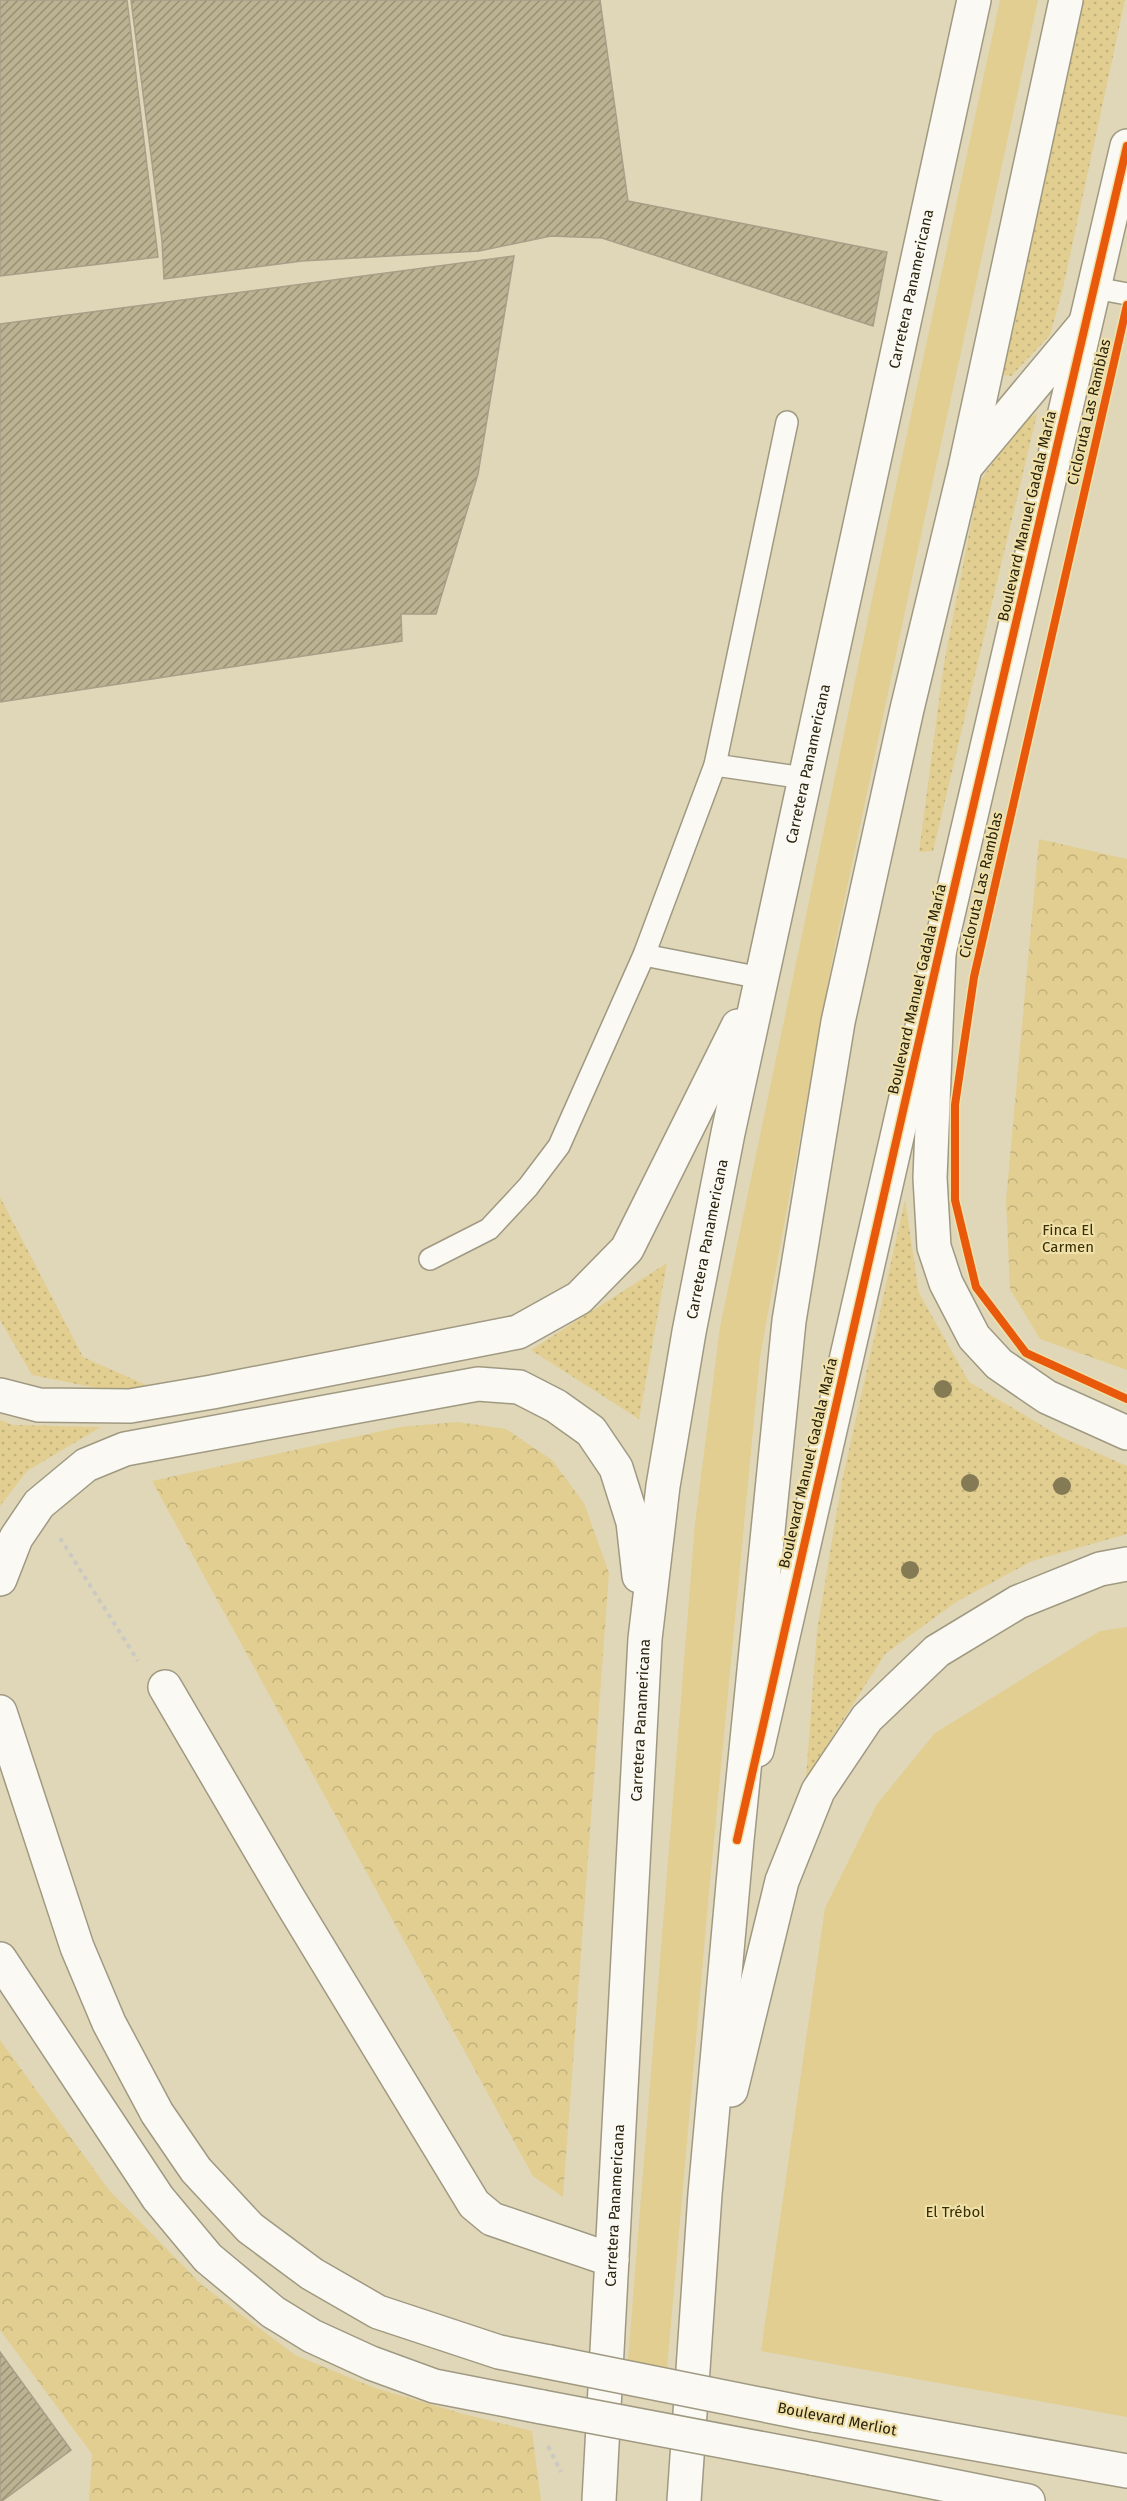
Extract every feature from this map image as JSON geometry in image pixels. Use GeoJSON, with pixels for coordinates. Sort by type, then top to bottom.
{"type":"FeatureCollection","features":[{"type":"Feature","properties":{"kind":"main road","name":"Carretera Panamericana"},"geometry":{"type":"LineString","coordinates":[[599,2501],[645,1639],[663,1486],[685,1354],[761,978],[974,0]]}},
{"type":"Feature","properties":{"kind":"main road"},"geometry":{"type":"LineString","coordinates":[[684,2501],[705,2194],[736,1840],[789,1321],[838,1022],[907,709],[965,468],[1065,0]]}},
{"type":"Feature","properties":{"kind":"main road","name":"Boulevard Manuel Gadala María"},"geometry":{"type":"LineString","coordinates":[[736,1840],[1127,146]]}},
{"type":"Feature","properties":{"kind":"main road"},"geometry":{"type":"LineString","coordinates":[[965,468],[1085,324]]}},
{"type":"Feature","properties":{"kind":"main road"},"geometry":{"type":"LineString","coordinates":[[939,953],[930,1178],[934,1247],[946,1283],[974,1337],[999,1364],[1047,1397],[1127,1433]]}},
{"type":"Feature","properties":{"kind":"main road"},"geometry":{"type":"LineString","coordinates":[[0,1395],[39,1405],[130,1406],[518,1332],[579,1298],[627,1249],[761,978]]}},
{"type":"Feature","properties":{"kind":"main road"},"geometry":{"type":"LineString","coordinates":[[0,1579],[15,1538],[39,1504],[86,1465],[125,1449],[478,1384],[519,1387],[556,1406],[591,1431],[616,1468],[633,1522],[645,1639]]}},
{"type":"Feature","properties":{"kind":"main road"},"geometry":{"type":"LineString","coordinates":[[705,2194],[782,1881],[818,1791],[867,1718],[937,1651],[1018,1602],[1100,1569],[1127,1564]]}},
{"type":"Feature","properties":{"kind":"main road"},"geometry":{"type":"LineString","coordinates":[[165,1687],[289,1899],[474,2204],[492,2219],[612,2260]]}},
{"type":"Feature","properties":{"kind":"main road","name":"Boulevard Merliot"},"geometry":{"type":"LineString","coordinates":[[0,1712],[76,1947],[104,2012],[157,2113],[196,2170],[250,2228],[312,2274],[378,2312],[499,2352],[814,2415],[1127,2471]]}},
{"type":"Feature","properties":{"kind":"main road"},"geometry":{"type":"LineString","coordinates":[[0,1959],[158,2198],[208,2258],[273,2312],[312,2336],[372,2363],[434,2386],[1028,2501]]}},
{"type":"Feature","properties":{"kind":"lane"},"geometry":{"type":"LineString","coordinates":[[1095,288],[1127,294]]}},
{"type":"Feature","properties":{"kind":"lane"},"geometry":{"type":"LineString","coordinates":[[430,1259],[489,1229],[528,1187],[559,1146],[644,955],[715,765],[787,422]]}},
{"type":"Feature","properties":{"kind":"lane"},"geometry":{"type":"LineString","coordinates":[[715,765],[804,778]]}},
{"type":"Feature","properties":{"kind":"lane"},"geometry":{"type":"LineString","coordinates":[[644,955],[761,978]]}},
{"type":"Feature","properties":{"kind":"path"},"geometry":{"type":"LineString","coordinates":[[39,1504],[157,1692],[165,1687]]}},
{"type":"Feature","properties":{"kind":"path"},"geometry":{"type":"LineString","coordinates":[[546,2442],[562,2473]]}},
{"type":"Feature","properties":{"kind":"green space"},"geometry":{"type":"Polygon","coordinates":[[[1000,0],[1038,0],[923,526],[835,945],[760,1357],[667,2368],[628,2360],[695,1524],[720,1327],[1000,0]]]}},
{"type":"Feature","properties":{"kind":"green space"},"geometry":{"type":"Polygon","coordinates":[[[1083,0],[1125,0],[1063,288],[1050,335],[1011,376],[1003,375],[1070,51],[1083,0]]]}},
{"type":"Feature","properties":{"kind":"green space"},"geometry":{"type":"Polygon","coordinates":[[[1037,414],[933,851],[919,852],[944,663],[979,483],[1020,422],[1037,414]]]}},
{"type":"Feature","properties":{"kind":"green space","name":"Finca El Carmen"},"geometry":{"type":"Polygon","coordinates":[[[1039,839],[1127,859],[1127,1370],[1040,1339],[1010,1289],[1006,1201],[1039,839]]]}},
{"type":"Feature","properties":{"kind":"green space"},"geometry":{"type":"Polygon","coordinates":[[[0,1197],[83,1357],[157,1390],[112,1391],[32,1375],[0,1320],[0,1197]]]}},
{"type":"Feature","properties":{"kind":"green space"},"geometry":{"type":"Polygon","coordinates":[[[905,1200],[919,1293],[969,1382],[1061,1437],[1127,1466],[1127,1534],[1032,1561],[956,1602],[885,1654],[806,1778],[817,1631],[842,1481],[905,1200]]]}},
{"type":"Feature","properties":{"kind":"green space"},"geometry":{"type":"Polygon","coordinates":[[[667,1263],[639,1419],[531,1350],[667,1263]]]}},
{"type":"Feature","properties":{"kind":"green space"},"geometry":{"type":"Polygon","coordinates":[[[0,1420],[13,1425],[101,1427],[27,1471],[0,1506],[0,1420]]]}},
{"type":"Feature","properties":{"kind":"green space"},"geometry":{"type":"Polygon","coordinates":[[[458,1422],[506,1429],[552,1460],[584,1503],[609,1573],[563,2197],[533,2176],[152,1481],[400,1427],[458,1422]]]}},
{"type":"Feature","properties":{"kind":"green space","name":"El Trébol"},"geometry":{"type":"Polygon","coordinates":[[[1127,1627],[1127,2417],[761,2351],[825,1908],[877,1804],[935,1733],[1100,1631],[1127,1627]]]}},
{"type":"Feature","properties":{"kind":"green space"},"geometry":{"type":"Polygon","coordinates":[[[0,2040],[109,2190],[202,2285],[295,2355],[375,2388],[532,2431],[541,2501],[89,2501],[92,2454],[0,2330],[0,2040]]]}},
{"type":"Feature","properties":{"kind":"building"},"geometry":{"type":"Polygon","coordinates":[[[0,0],[127,0],[158,257],[0,276],[0,0]]]}},
{"type":"Feature","properties":{"kind":"building"},"geometry":{"type":"Polygon","coordinates":[[[131,0],[600,0],[628,201],[887,252],[873,326],[602,238],[551,236],[479,251],[302,261],[164,279],[162,241],[131,0]]]}},
{"type":"Feature","properties":{"kind":"building"},"geometry":{"type":"Polygon","coordinates":[[[514,256],[478,474],[436,614],[401,614],[402,641],[0,702],[0,324],[514,256]]]}},
{"type":"Feature","properties":{"kind":"building"},"geometry":{"type":"Polygon","coordinates":[[[0,2352],[71,2450],[2,2501],[0,2501],[0,2352]]]}},
{"type":"Feature","properties":{"kind":"cycle path"},"geometry":{"type":"LineString","coordinates":[[737,1840],[939,953],[1127,146]]}},
{"type":"Feature","properties":{"kind":"cycle path","name":"Cicloruta Las Ramblas"},"geometry":{"type":"LineString","coordinates":[[1127,305],[974,977],[955,1105],[955,1200],[976,1287],[1026,1353],[1127,1399]]}}]}
